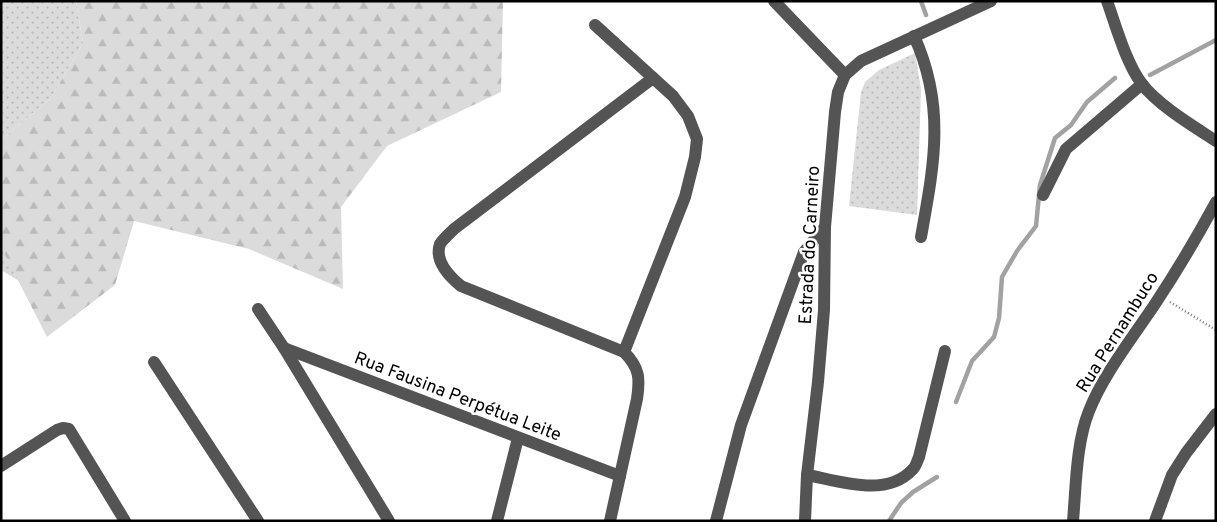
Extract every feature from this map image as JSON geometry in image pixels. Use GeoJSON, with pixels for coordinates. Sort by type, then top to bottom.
{"type":"FeatureCollection","features":[{"type":"Feature","properties":{"kind":"street"},"geometry":{"type":"LineString","coordinates":[[774,1],[845,75],[861,61],[991,1]]}},
{"type":"Feature","properties":{"kind":"street"},"geometry":{"type":"LineString","coordinates":[[1107,1],[1134,71],[1142,84],[1152,95],[1216,140]]}},
{"type":"Feature","properties":{"kind":"street"},"geometry":{"type":"LineString","coordinates":[[595,25],[673,96],[688,116],[697,139],[695,157],[685,197],[624,352]]}},
{"type":"Feature","properties":{"kind":"street"},"geometry":{"type":"LineString","coordinates":[[914,36],[922,53],[933,95],[935,125],[934,170],[921,237]]}},
{"type":"Feature","properties":{"kind":"street","name":"Estrada do Carneiro"},"geometry":{"type":"LineString","coordinates":[[805,521],[807,475],[824,310],[825,227],[835,112],[838,92],[845,75]]}},
{"type":"Feature","properties":{"kind":"street"},"geometry":{"type":"LineString","coordinates":[[610,521],[640,382],[635,364],[624,352],[461,286],[448,275],[442,264],[439,252],[441,243],[454,229],[653,78]]}},
{"type":"Feature","properties":{"kind":"street"},"geometry":{"type":"LineString","coordinates":[[1043,195],[1066,149],[1142,84]]}},
{"type":"Feature","properties":{"kind":"street","name":"Rua Pernambuco"},"geometry":{"type":"LineString","coordinates":[[1073,521],[1077,467],[1088,412],[1099,390],[1160,296],[1216,202]]}},
{"type":"Feature","properties":{"kind":"street"},"geometry":{"type":"LineString","coordinates":[[716,521],[741,424],[804,252],[825,227]]}},
{"type":"Feature","properties":{"kind":"street"},"geometry":{"type":"LineString","coordinates":[[258,309],[284,348],[389,521]]}},
{"type":"Feature","properties":{"kind":"street","name":"Rua Fausina Perpétua Leite"},"geometry":{"type":"LineString","coordinates":[[284,348],[620,476]]}},
{"type":"Feature","properties":{"kind":"street"},"geometry":{"type":"LineString","coordinates":[[807,475],[871,486],[901,479],[913,470],[919,456],[945,351]]}},
{"type":"Feature","properties":{"kind":"street"},"geometry":{"type":"LineString","coordinates":[[154,362],[258,521]]}},
{"type":"Feature","properties":{"kind":"street"},"geometry":{"type":"LineString","coordinates":[[1155,521],[1172,476],[1186,452],[1216,414]]}},
{"type":"Feature","properties":{"kind":"street"},"geometry":{"type":"LineString","coordinates":[[1,466],[53,433],[63,428],[69,429],[125,521]]}},
{"type":"Feature","properties":{"kind":"street"},"geometry":{"type":"LineString","coordinates":[[497,521],[518,438]]}},
{"type":"Feature","properties":{"kind":"path"},"geometry":{"type":"LineString","coordinates":[[1160,296],[1216,330]]}},
{"type":"Feature","properties":{"kind":"green space"},"geometry":{"type":"Polygon","coordinates":[[[1,1],[76,1],[83,43],[51,98],[1,140],[1,1]]]}},
{"type":"Feature","properties":{"kind":"green space"},"geometry":{"type":"Polygon","coordinates":[[[76,1],[503,1],[501,92],[387,146],[341,207],[343,289],[249,249],[134,221],[115,285],[47,337],[1,247],[1,140],[51,98],[83,43],[76,1]]]}},
{"type":"Feature","properties":{"kind":"green space"},"geometry":{"type":"Polygon","coordinates":[[[915,53],[921,89],[917,215],[849,206],[861,92],[865,82],[879,70],[915,53]]]}},
{"type":"Feature","properties":{"kind":"green space"},"geometry":{"type":"Polygon","coordinates":[[[1,247],[19,281],[1,270],[1,247]]]}},
{"type":"Feature","properties":{"kind":"waterway"},"geometry":{"type":"LineString","coordinates":[[921,1],[926,15]]}},
{"type":"Feature","properties":{"kind":"waterway"},"geometry":{"type":"LineString","coordinates":[[1150,75],[1216,40]]}},
{"type":"Feature","properties":{"kind":"waterway"},"geometry":{"type":"LineString","coordinates":[[956,402],[972,361],[994,337],[999,318],[1002,277],[1017,251],[1036,226],[1040,185],[1055,138],[1071,125],[1087,102],[1115,78]]}},
{"type":"Feature","properties":{"kind":"waterway"},"geometry":{"type":"LineString","coordinates":[[889,521],[901,503],[913,492],[937,477]]}}]}
